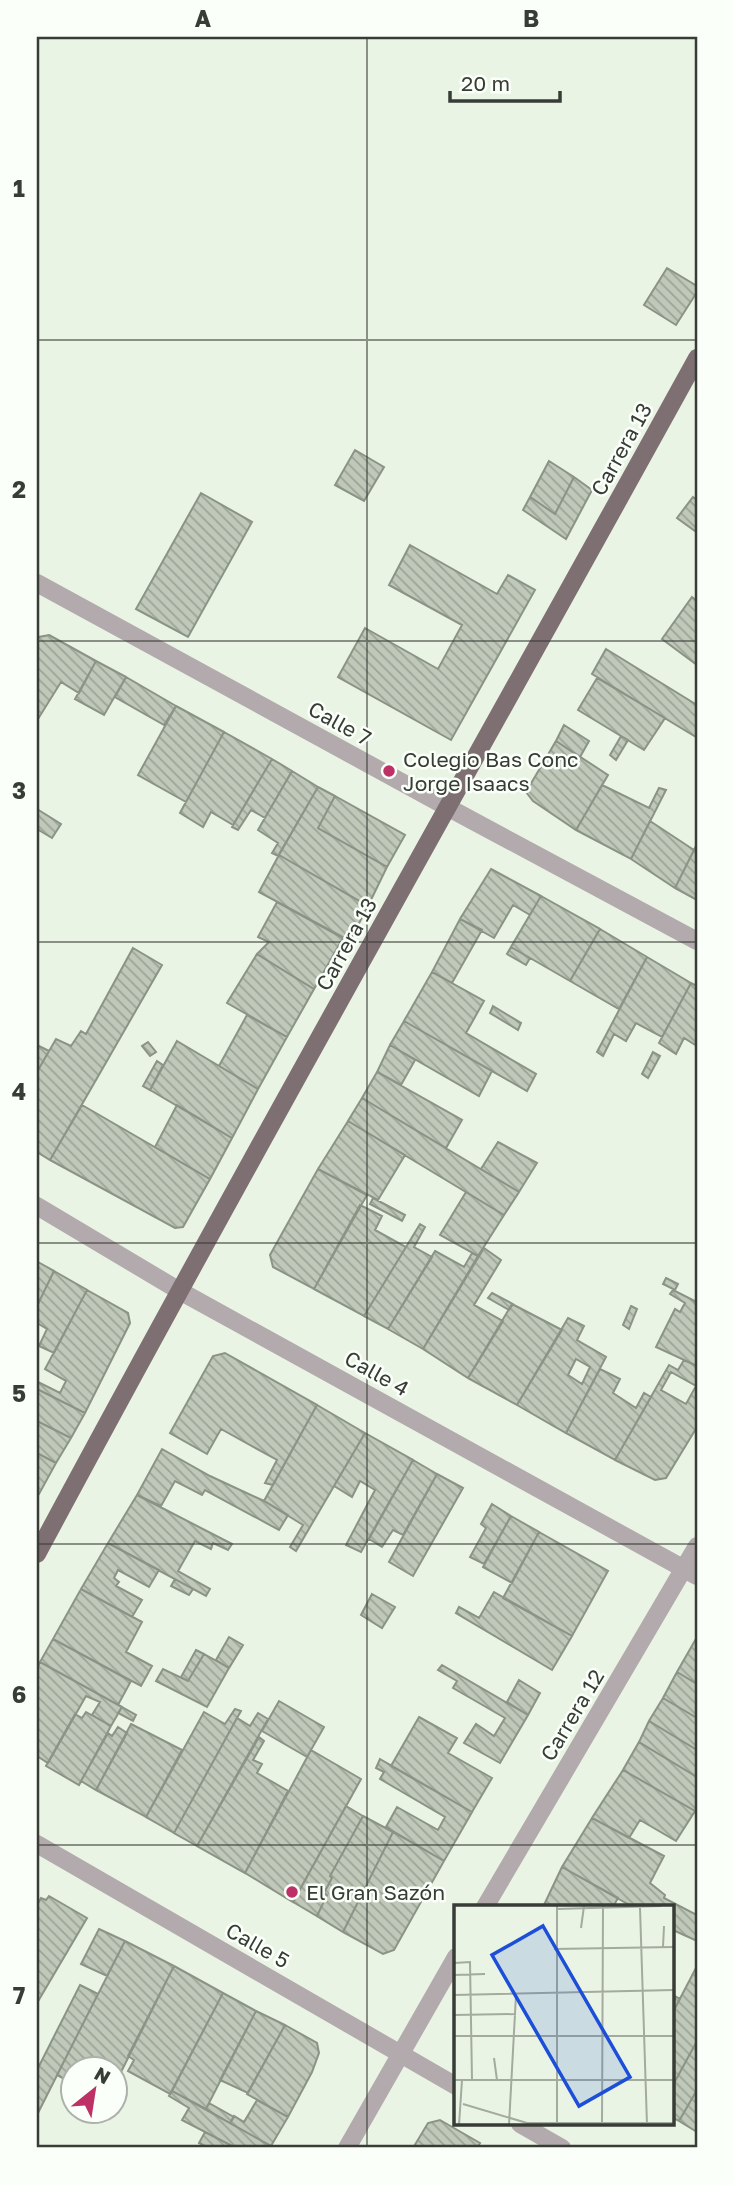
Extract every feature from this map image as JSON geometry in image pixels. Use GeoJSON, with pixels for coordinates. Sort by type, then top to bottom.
{"type":"FeatureCollection","features":[{"type":"Feature","properties":{"kind":"main road","name":"Carrera 13"},"geometry":{"type":"LineString","coordinates":[[37,1554],[178,1290],[449,808],[697,358]]}},
{"type":"Feature","properties":{"kind":"street","name":"Calle 7"},"geometry":{"type":"LineString","coordinates":[[37,583],[697,940]]}},
{"type":"Feature","properties":{"kind":"street","name":"Calle 4"},"geometry":{"type":"LineString","coordinates":[[37,1206],[178,1290],[691,1572]]}},
{"type":"Feature","properties":{"kind":"street","name":"Carrera 12"},"geometry":{"type":"LineString","coordinates":[[486,1905],[691,1572],[697,1546]]}},
{"type":"Feature","properties":{"kind":"street","name":"Calle 5"},"geometry":{"type":"LineString","coordinates":[[37,1844],[454,2085]]}},
{"type":"Feature","properties":{"kind":"street"},"geometry":{"type":"LineString","coordinates":[[346,2148],[454,1960]]}},
{"type":"Feature","properties":{"kind":"street"},"geometry":{"type":"LineString","coordinates":[[524,2126],[562,2148]]}},
{"type":"Feature","properties":{"kind":"building"},"geometry":{"type":"Polygon","coordinates":[[[667,268],[697,286],[697,292],[676,325],[644,305],[667,268]]]}},
{"type":"Feature","properties":{"kind":"building"},"geometry":{"type":"Polygon","coordinates":[[[355,450],[384,467],[364,501],[335,485],[355,450]]]}},
{"type":"Feature","properties":{"kind":"building"},"geometry":{"type":"Polygon","coordinates":[[[549,461],[574,477],[555,514],[530,497],[549,461]]]}},
{"type":"Feature","properties":{"kind":"building"},"geometry":{"type":"Polygon","coordinates":[[[574,477],[592,490],[566,539],[523,510],[530,497],[555,514],[574,477]]]}},
{"type":"Feature","properties":{"kind":"building"},"geometry":{"type":"Polygon","coordinates":[[[201,493],[252,522],[188,637],[136,609],[201,493]]]}},
{"type":"Feature","properties":{"kind":"building"},"geometry":{"type":"Polygon","coordinates":[[[693,497],[697,500],[695,531],[677,518],[693,497]]]}},
{"type":"Feature","properties":{"kind":"building"},"geometry":{"type":"Polygon","coordinates":[[[410,545],[497,594],[508,575],[535,590],[451,740],[338,677],[365,628],[438,669],[462,625],[389,585],[410,545]]]}},
{"type":"Feature","properties":{"kind":"building"},"geometry":{"type":"Polygon","coordinates":[[[692,597],[697,601],[697,665],[662,639],[692,597]]]}},
{"type":"Feature","properties":{"kind":"building"},"geometry":{"type":"Polygon","coordinates":[[[49,635],[96,661],[79,693],[61,682],[38,719],[37,641],[39,637],[49,635]]]}},
{"type":"Feature","properties":{"kind":"building"},"geometry":{"type":"Polygon","coordinates":[[[606,649],[697,705],[696,737],[592,674],[606,649]]]}},
{"type":"Feature","properties":{"kind":"building"},"geometry":{"type":"Polygon","coordinates":[[[96,661],[126,677],[104,715],[75,699],[96,661]]]}},
{"type":"Feature","properties":{"kind":"building"},"geometry":{"type":"Polygon","coordinates":[[[126,677],[176,706],[164,725],[115,697],[126,677]]]}},
{"type":"Feature","properties":{"kind":"building"},"geometry":{"type":"Polygon","coordinates":[[[597,678],[665,718],[644,750],[578,710],[597,678]]]}},
{"type":"Feature","properties":{"kind":"building"},"geometry":{"type":"Polygon","coordinates":[[[176,706],[224,732],[186,802],[138,775],[176,706]]]}},
{"type":"Feature","properties":{"kind":"building"},"geometry":{"type":"Polygon","coordinates":[[[564,725],[589,741],[580,757],[556,741],[564,725]]]}},
{"type":"Feature","properties":{"kind":"building"},"geometry":{"type":"Polygon","coordinates":[[[224,732],[272,759],[233,825],[211,812],[203,827],[180,813],[224,732]]]}},
{"type":"Feature","properties":{"kind":"building"},"geometry":{"type":"Polygon","coordinates":[[[621,736],[628,740],[616,760],[610,755],[621,736]]]}},
{"type":"Feature","properties":{"kind":"building"},"geometry":{"type":"Polygon","coordinates":[[[556,741],[608,775],[576,830],[533,801],[526,792],[556,741]]]}},
{"type":"Feature","properties":{"kind":"building"},"geometry":{"type":"Polygon","coordinates":[[[272,759],[292,771],[265,818],[251,810],[238,830],[232,827],[272,759]]]}},
{"type":"Feature","properties":{"kind":"building"},"geometry":{"type":"Polygon","coordinates":[[[292,771],[318,787],[278,856],[272,853],[278,843],[258,830],[292,771]]]}},
{"type":"Feature","properties":{"kind":"building"},"geometry":{"type":"Polygon","coordinates":[[[602,785],[649,808],[659,788],[666,790],[631,859],[576,830],[602,785]]]}},
{"type":"Feature","properties":{"kind":"building"},"geometry":{"type":"Polygon","coordinates":[[[318,787],[335,796],[318,828],[387,867],[368,906],[279,855],[318,787]]]}},
{"type":"Feature","properties":{"kind":"building"},"geometry":{"type":"Polygon","coordinates":[[[335,796],[405,835],[387,867],[318,828],[335,796]]]}},
{"type":"Feature","properties":{"kind":"building"},"geometry":{"type":"Polygon","coordinates":[[[37,809],[61,824],[52,838],[37,829],[37,809]]]}},
{"type":"Feature","properties":{"kind":"building"},"geometry":{"type":"Polygon","coordinates":[[[650,821],[694,850],[675,888],[631,859],[650,821]]]}},
{"type":"Feature","properties":{"kind":"building"},"geometry":{"type":"Polygon","coordinates":[[[697,844],[697,900],[675,888],[697,844]]]}},
{"type":"Feature","properties":{"kind":"building"},"geometry":{"type":"Polygon","coordinates":[[[279,855],[368,906],[350,941],[259,892],[279,855]]]}},
{"type":"Feature","properties":{"kind":"building"},"geometry":{"type":"Polygon","coordinates":[[[491,869],[541,896],[530,915],[513,905],[494,938],[460,919],[491,869]]]}},
{"type":"Feature","properties":{"kind":"building"},"geometry":{"type":"Polygon","coordinates":[[[541,896],[600,929],[570,981],[511,947],[541,896]]]}},
{"type":"Feature","properties":{"kind":"building"},"geometry":{"type":"Polygon","coordinates":[[[277,902],[343,938],[314,989],[257,954],[269,942],[258,937],[277,902]]]}},
{"type":"Feature","properties":{"kind":"building"},"geometry":{"type":"Polygon","coordinates":[[[460,919],[482,930],[452,983],[432,972],[460,919]]]}},
{"type":"Feature","properties":{"kind":"building"},"geometry":{"type":"Polygon","coordinates":[[[600,929],[647,957],[619,1009],[570,981],[600,929]]]}},
{"type":"Feature","properties":{"kind":"building"},"geometry":{"type":"Polygon","coordinates":[[[511,947],[530,958],[526,965],[507,954],[511,947]]]}},
{"type":"Feature","properties":{"kind":"building"},"geometry":{"type":"Polygon","coordinates":[[[133,948],[162,965],[50,1160],[37,1152],[37,1072],[56,1039],[71,1046],[81,1031],[86,1034],[133,948]]]}},
{"type":"Feature","properties":{"kind":"building"},"geometry":{"type":"Polygon","coordinates":[[[257,954],[314,989],[287,1037],[227,1003],[257,954]]]}},
{"type":"Feature","properties":{"kind":"building"},"geometry":{"type":"Polygon","coordinates":[[[647,957],[691,983],[662,1037],[636,1023],[626,1041],[614,1034],[603,1056],[597,1052],[647,957]]]}},
{"type":"Feature","properties":{"kind":"building"},"geometry":{"type":"Polygon","coordinates":[[[432,972],[484,1001],[466,1033],[536,1074],[527,1091],[404,1021],[432,972]]]}},
{"type":"Feature","properties":{"kind":"building"},"geometry":{"type":"Polygon","coordinates":[[[691,983],[697,986],[697,1046],[684,1038],[676,1054],[659,1043],[691,983]]]}},
{"type":"Feature","properties":{"kind":"building"},"geometry":{"type":"Polygon","coordinates":[[[493,1006],[521,1023],[518,1030],[490,1013],[493,1006]]]}},
{"type":"Feature","properties":{"kind":"building"},"geometry":{"type":"Polygon","coordinates":[[[247,1015],[287,1037],[258,1089],[219,1066],[247,1015]]]}},
{"type":"Feature","properties":{"kind":"building"},"geometry":{"type":"Polygon","coordinates":[[[404,1021],[492,1071],[479,1096],[390,1045],[404,1021]]]}},
{"type":"Feature","properties":{"kind":"building"},"geometry":{"type":"Polygon","coordinates":[[[177,1041],[258,1089],[232,1138],[150,1090],[177,1041]]]}},
{"type":"Feature","properties":{"kind":"building"},"geometry":{"type":"Polygon","coordinates":[[[148,1042],[156,1052],[150,1056],[142,1046],[148,1042]]]}},
{"type":"Feature","properties":{"kind":"building"},"geometry":{"type":"Polygon","coordinates":[[[37,1045],[49,1051],[37,1072],[37,1045]]]}},
{"type":"Feature","properties":{"kind":"building"},"geometry":{"type":"Polygon","coordinates":[[[390,1045],[415,1060],[401,1085],[377,1072],[390,1045]]]}},
{"type":"Feature","properties":{"kind":"building"},"geometry":{"type":"Polygon","coordinates":[[[653,1052],[660,1056],[648,1078],[642,1074],[653,1052]]]}},
{"type":"Feature","properties":{"kind":"building"},"geometry":{"type":"Polygon","coordinates":[[[157,1061],[163,1065],[150,1090],[143,1086],[157,1061]]]}},
{"type":"Feature","properties":{"kind":"building"},"geometry":{"type":"Polygon","coordinates":[[[377,1072],[462,1120],[446,1148],[362,1098],[377,1072]]]}},
{"type":"Feature","properties":{"kind":"building"},"geometry":{"type":"Polygon","coordinates":[[[362,1098],[519,1192],[504,1215],[348,1121],[362,1098]]]}},
{"type":"Feature","properties":{"kind":"building"},"geometry":{"type":"Polygon","coordinates":[[[82,1105],[210,1179],[183,1227],[175,1228],[50,1160],[82,1105]]]}},
{"type":"Feature","properties":{"kind":"building"},"geometry":{"type":"Polygon","coordinates":[[[177,1105],[232,1138],[210,1179],[155,1147],[177,1105]]]}},
{"type":"Feature","properties":{"kind":"building"},"geometry":{"type":"Polygon","coordinates":[[[348,1121],[405,1155],[378,1200],[318,1169],[348,1121]]]}},
{"type":"Feature","properties":{"kind":"building"},"geometry":{"type":"Polygon","coordinates":[[[498,1142],[537,1163],[519,1192],[481,1169],[498,1142]]]}},
{"type":"Feature","properties":{"kind":"building"},"geometry":{"type":"Polygon","coordinates":[[[318,1169],[367,1195],[314,1289],[273,1267],[270,1255],[318,1169]]]}},
{"type":"Feature","properties":{"kind":"building"},"geometry":{"type":"Polygon","coordinates":[[[466,1192],[504,1215],[478,1256],[440,1235],[466,1192]]]}},
{"type":"Feature","properties":{"kind":"building"},"geometry":{"type":"Polygon","coordinates":[[[373,1198],[405,1215],[402,1221],[370,1204],[373,1198]]]}},
{"type":"Feature","properties":{"kind":"building"},"geometry":{"type":"Polygon","coordinates":[[[360,1205],[382,1216],[375,1230],[406,1247],[364,1316],[314,1289],[360,1205]]]}},
{"type":"Feature","properties":{"kind":"building"},"geometry":{"type":"Polygon","coordinates":[[[420,1224],[425,1227],[414,1247],[432,1257],[388,1329],[364,1316],[420,1224]]]}},
{"type":"Feature","properties":{"kind":"building"},"geometry":{"type":"Polygon","coordinates":[[[484,1248],[501,1260],[474,1305],[503,1321],[468,1378],[423,1349],[484,1248]]]}},
{"type":"Feature","properties":{"kind":"building"},"geometry":{"type":"Polygon","coordinates":[[[435,1251],[464,1267],[472,1253],[478,1256],[423,1349],[388,1329],[435,1251]]]}},
{"type":"Feature","properties":{"kind":"building"},"geometry":{"type":"Polygon","coordinates":[[[38,1262],[54,1271],[37,1306],[37,1264],[38,1262]]]}},
{"type":"Feature","properties":{"kind":"building"},"geometry":{"type":"Polygon","coordinates":[[[54,1271],[87,1290],[54,1353],[39,1346],[47,1329],[37,1323],[37,1306],[54,1271]]]}},
{"type":"Feature","properties":{"kind":"building"},"geometry":{"type":"Polygon","coordinates":[[[666,1278],[678,1284],[675,1290],[663,1284],[666,1278]]]}},
{"type":"Feature","properties":{"kind":"building"},"geometry":{"type":"Polygon","coordinates":[[[87,1290],[128,1313],[130,1323],[85,1413],[37,1389],[37,1385],[38,1382],[60,1393],[66,1381],[45,1369],[87,1290]]]}},
{"type":"Feature","properties":{"kind":"building"},"geometry":{"type":"Polygon","coordinates":[[[673,1290],[697,1302],[697,1366],[656,1347],[675,1309],[680,1312],[685,1303],[670,1294],[673,1290]]]}},
{"type":"Feature","properties":{"kind":"building"},"geometry":{"type":"Polygon","coordinates":[[[492,1293],[513,1304],[509,1310],[488,1298],[492,1293]]]}},
{"type":"Feature","properties":{"kind":"building"},"geometry":{"type":"Polygon","coordinates":[[[512,1304],[562,1330],[517,1405],[468,1378],[512,1304]]]}},
{"type":"Feature","properties":{"kind":"building"},"geometry":{"type":"Polygon","coordinates":[[[631,1306],[637,1309],[629,1329],[623,1325],[631,1306]]]}},
{"type":"Feature","properties":{"kind":"building"},"geometry":{"type":"Polygon","coordinates":[[[568,1318],[584,1326],[577,1340],[606,1357],[566,1433],[517,1405],[568,1318]],[[576,1359],[568,1375],[582,1384],[590,1367],[576,1359]]]}},
{"type":"Feature","properties":{"kind":"building"},"geometry":{"type":"Polygon","coordinates":[[[225,1353],[317,1405],[273,1485],[265,1483],[277,1460],[221,1429],[207,1454],[170,1433],[213,1356],[225,1353]]]}},
{"type":"Feature","properties":{"kind":"building"},"geometry":{"type":"Polygon","coordinates":[[[684,1360],[697,1366],[697,1427],[666,1478],[655,1480],[615,1460],[669,1365],[678,1370],[684,1360]],[[671,1372],[661,1390],[686,1404],[696,1386],[671,1372]]]}},
{"type":"Feature","properties":{"kind":"building"},"geometry":{"type":"Polygon","coordinates":[[[600,1369],[620,1379],[613,1393],[636,1408],[644,1393],[651,1397],[615,1460],[566,1433],[600,1369]]]}},
{"type":"Feature","properties":{"kind":"building"},"geometry":{"type":"Polygon","coordinates":[[[37,1389],[85,1413],[71,1438],[37,1421],[37,1389]]]}},
{"type":"Feature","properties":{"kind":"building"},"geometry":{"type":"Polygon","coordinates":[[[317,1405],[365,1433],[296,1551],[290,1547],[303,1525],[264,1501],[317,1405]]]}},
{"type":"Feature","properties":{"kind":"building"},"geometry":{"type":"Polygon","coordinates":[[[37,1421],[71,1438],[56,1463],[37,1453],[37,1421]]]}},
{"type":"Feature","properties":{"kind":"building"},"geometry":{"type":"Polygon","coordinates":[[[365,1433],[413,1460],[361,1552],[346,1545],[375,1490],[360,1481],[352,1497],[334,1486],[365,1433]]]}},
{"type":"Feature","properties":{"kind":"building"},"geometry":{"type":"Polygon","coordinates":[[[162,1449],[288,1515],[279,1530],[205,1490],[202,1495],[175,1481],[161,1506],[137,1495],[162,1449]]]}},
{"type":"Feature","properties":{"kind":"building"},"geometry":{"type":"Polygon","coordinates":[[[37,1453],[56,1463],[39,1494],[37,1493],[37,1453]]]}},
{"type":"Feature","properties":{"kind":"building"},"geometry":{"type":"Polygon","coordinates":[[[413,1460],[437,1474],[403,1535],[393,1530],[382,1547],[369,1539],[413,1460]]]}},
{"type":"Feature","properties":{"kind":"building"},"geometry":{"type":"Polygon","coordinates":[[[437,1474],[463,1488],[413,1576],[389,1562],[437,1474]]]}},
{"type":"Feature","properties":{"kind":"building"},"geometry":{"type":"Polygon","coordinates":[[[137,1495],[232,1544],[228,1550],[213,1543],[211,1549],[195,1541],[178,1571],[210,1589],[206,1596],[108,1543],[137,1495]]]}},
{"type":"Feature","properties":{"kind":"building"},"geometry":{"type":"Polygon","coordinates":[[[492,1504],[511,1516],[484,1564],[470,1557],[486,1528],[481,1524],[492,1504]]]}},
{"type":"Feature","properties":{"kind":"building"},"geometry":{"type":"Polygon","coordinates":[[[511,1516],[539,1532],[512,1583],[483,1567],[511,1516]]]}},
{"type":"Feature","properties":{"kind":"building"},"geometry":{"type":"Polygon","coordinates":[[[539,1532],[608,1571],[572,1636],[503,1598],[539,1532]]]}},
{"type":"Feature","properties":{"kind":"building"},"geometry":{"type":"Polygon","coordinates":[[[108,1543],[159,1570],[149,1587],[118,1570],[114,1578],[119,1582],[116,1586],[142,1600],[132,1617],[81,1589],[108,1543]]]}},
{"type":"Feature","properties":{"kind":"building"},"geometry":{"type":"Polygon","coordinates":[[[175,1579],[193,1589],[189,1595],[171,1586],[175,1579]]]}},
{"type":"Feature","properties":{"kind":"building"},"geometry":{"type":"Polygon","coordinates":[[[81,1589],[142,1622],[126,1652],[152,1666],[141,1686],[53,1639],[81,1589]]]}},
{"type":"Feature","properties":{"kind":"building"},"geometry":{"type":"Polygon","coordinates":[[[494,1592],[572,1636],[552,1670],[456,1613],[459,1607],[479,1618],[494,1592]]]}},
{"type":"Feature","properties":{"kind":"building"},"geometry":{"type":"Polygon","coordinates":[[[372,1594],[395,1607],[382,1628],[361,1615],[372,1594]]]}},
{"type":"Feature","properties":{"kind":"building"},"geometry":{"type":"Polygon","coordinates":[[[229,1637],[243,1645],[229,1668],[216,1660],[229,1637]]]}},
{"type":"Feature","properties":{"kind":"building"},"geometry":{"type":"Polygon","coordinates":[[[697,1637],[697,1684],[677,1672],[697,1637]]]}},
{"type":"Feature","properties":{"kind":"building"},"geometry":{"type":"Polygon","coordinates":[[[53,1639],[131,1681],[118,1705],[40,1662],[53,1639]]]}},
{"type":"Feature","properties":{"kind":"building"},"geometry":{"type":"Polygon","coordinates":[[[196,1650],[204,1654],[188,1681],[181,1677],[196,1650]]]}},
{"type":"Feature","properties":{"kind":"building"},"geometry":{"type":"Polygon","coordinates":[[[204,1654],[229,1668],[207,1707],[156,1681],[163,1669],[188,1681],[204,1654]]]}},
{"type":"Feature","properties":{"kind":"building"},"geometry":{"type":"Polygon","coordinates":[[[40,1662],[122,1707],[111,1726],[92,1715],[100,1702],[86,1696],[48,1763],[37,1756],[37,1668],[40,1662]]]}},
{"type":"Feature","properties":{"kind":"building"},"geometry":{"type":"Polygon","coordinates":[[[442,1665],[528,1715],[500,1763],[464,1743],[476,1724],[494,1736],[505,1718],[453,1688],[457,1681],[438,1670],[442,1665]]]}},
{"type":"Feature","properties":{"kind":"building"},"geometry":{"type":"Polygon","coordinates":[[[677,1672],[697,1684],[697,1718],[663,1698],[677,1672]]]}},
{"type":"Feature","properties":{"kind":"building"},"geometry":{"type":"Polygon","coordinates":[[[519,1680],[540,1693],[528,1715],[507,1702],[519,1680]]]}},
{"type":"Feature","properties":{"kind":"building"},"geometry":{"type":"Polygon","coordinates":[[[663,1698],[697,1718],[697,1750],[649,1721],[663,1698]]]}},
{"type":"Feature","properties":{"kind":"building"},"geometry":{"type":"Polygon","coordinates":[[[279,1701],[324,1727],[307,1757],[262,1731],[279,1701]]]}},
{"type":"Feature","properties":{"kind":"building"},"geometry":{"type":"Polygon","coordinates":[[[122,1707],[136,1715],[133,1721],[118,1713],[122,1707]]]}},
{"type":"Feature","properties":{"kind":"building"},"geometry":{"type":"Polygon","coordinates":[[[235,1709],[241,1711],[174,1833],[146,1817],[204,1712],[225,1724],[235,1709]]]}},
{"type":"Feature","properties":{"kind":"building"},"geometry":{"type":"Polygon","coordinates":[[[86,1712],[111,1726],[79,1785],[46,1766],[75,1714],[82,1718],[86,1712]]]}},
{"type":"Feature","properties":{"kind":"building"},"geometry":{"type":"Polygon","coordinates":[[[258,1713],[268,1719],[197,1846],[174,1833],[237,1718],[250,1726],[258,1713]]]}},
{"type":"Feature","properties":{"kind":"building"},"geometry":{"type":"Polygon","coordinates":[[[419,1717],[457,1738],[448,1753],[492,1778],[472,1812],[391,1766],[419,1717]]]}},
{"type":"Feature","properties":{"kind":"building"},"geometry":{"type":"Polygon","coordinates":[[[649,1721],[697,1750],[697,1777],[639,1742],[649,1721]]]}},
{"type":"Feature","properties":{"kind":"building"},"geometry":{"type":"Polygon","coordinates":[[[131,1724],[182,1750],[146,1817],[96,1790],[131,1724]]]}},
{"type":"Feature","properties":{"kind":"building"},"geometry":{"type":"Polygon","coordinates":[[[118,1727],[127,1733],[96,1790],[81,1781],[108,1733],[112,1736],[118,1727]]]}},
{"type":"Feature","properties":{"kind":"building"},"geometry":{"type":"Polygon","coordinates":[[[259,1737],[264,1741],[253,1760],[262,1764],[257,1773],[288,1791],[245,1873],[197,1846],[259,1737]]]}},
{"type":"Feature","properties":{"kind":"building"},"geometry":{"type":"Polygon","coordinates":[[[639,1742],[697,1777],[697,1812],[623,1770],[639,1742]]]}},
{"type":"Feature","properties":{"kind":"building"},"geometry":{"type":"Polygon","coordinates":[[[311,1750],[361,1779],[293,1902],[245,1873],[311,1750]]]}},
{"type":"Feature","properties":{"kind":"building"},"geometry":{"type":"Polygon","coordinates":[[[380,1759],[472,1812],[444,1861],[386,1827],[397,1807],[438,1830],[445,1817],[380,1779],[384,1772],[376,1768],[380,1759]]]}},
{"type":"Feature","properties":{"kind":"building"},"geometry":{"type":"Polygon","coordinates":[[[623,1770],[695,1811],[676,1841],[640,1820],[629,1838],[592,1818],[623,1770]]]}},
{"type":"Feature","properties":{"kind":"building"},"geometry":{"type":"Polygon","coordinates":[[[346,1806],[363,1816],[330,1876],[332,1878],[324,1893],[327,1895],[317,1916],[293,1902],[346,1806]]]}},
{"type":"Feature","properties":{"kind":"building"},"geometry":{"type":"Polygon","coordinates":[[[363,1816],[393,1832],[343,1932],[317,1916],[327,1895],[324,1893],[332,1878],[330,1876],[363,1816]]]}},
{"type":"Feature","properties":{"kind":"building"},"geometry":{"type":"Polygon","coordinates":[[[592,1818],[664,1856],[650,1883],[665,1895],[664,1898],[697,1915],[697,1941],[674,1930],[674,1905],[629,1905],[562,1867],[592,1818]]]}},
{"type":"Feature","properties":{"kind":"building"},"geometry":{"type":"Polygon","coordinates":[[[393,1832],[444,1861],[394,1950],[383,1954],[343,1932],[393,1832]]]}},
{"type":"Feature","properties":{"kind":"building"},"geometry":{"type":"Polygon","coordinates":[[[562,1867],[618,1898],[614,1905],[544,1905],[562,1867]]]}},
{"type":"Feature","properties":{"kind":"building"},"geometry":{"type":"Polygon","coordinates":[[[49,1896],[87,1918],[37,2003],[37,1905],[41,1898],[46,1900],[49,1896]]]}},
{"type":"Feature","properties":{"kind":"building"},"geometry":{"type":"Polygon","coordinates":[[[99,1929],[125,1941],[107,1976],[81,1964],[99,1929]]]}},
{"type":"Feature","properties":{"kind":"building"},"geometry":{"type":"Polygon","coordinates":[[[125,1941],[174,1966],[129,2056],[67,2056],[125,1941]]]}},
{"type":"Feature","properties":{"kind":"building"},"geometry":{"type":"Polygon","coordinates":[[[174,1966],[223,1993],[170,2094],[130,2072],[134,2060],[128,2056],[174,1966]]]}},
{"type":"Feature","properties":{"kind":"building"},"geometry":{"type":"Polygon","coordinates":[[[697,1966],[697,2041],[674,2083],[674,2010],[697,1966]]]}},
{"type":"Feature","properties":{"kind":"building"},"geometry":{"type":"Polygon","coordinates":[[[80,1985],[98,1994],[67,2056],[60,2056],[60,2069],[37,2115],[37,2070],[80,1985]]]}},
{"type":"Feature","properties":{"kind":"building"},"geometry":{"type":"Polygon","coordinates":[[[223,1993],[256,2011],[206,2109],[172,2091],[223,1993]]]}},
{"type":"Feature","properties":{"kind":"building"},"geometry":{"type":"Polygon","coordinates":[[[674,1996],[680,1999],[674,2010],[674,1996]]]}},
{"type":"Feature","properties":{"kind":"building"},"geometry":{"type":"Polygon","coordinates":[[[256,2011],[285,2025],[248,2093],[220,2080],[256,2011]]]}},
{"type":"Feature","properties":{"kind":"building"},"geometry":{"type":"Polygon","coordinates":[[[285,2025],[317,2043],[319,2053],[288,2117],[247,2094],[285,2025]]]}},
{"type":"Feature","properties":{"kind":"building"},"geometry":{"type":"Polygon","coordinates":[[[697,2041],[697,2090],[679,2121],[674,2118],[674,2083],[697,2041]]]}},
{"type":"Feature","properties":{"kind":"building"},"geometry":{"type":"Polygon","coordinates":[[[697,2090],[697,2132],[679,2121],[697,2090]]]}},
{"type":"Feature","properties":{"kind":"building"},"geometry":{"type":"Polygon","coordinates":[[[172,2091],[271,2146],[270,2148],[236,2148],[182,2120],[189,2108],[169,2096],[172,2091]]]}},
{"type":"Feature","properties":{"kind":"building"},"geometry":{"type":"Polygon","coordinates":[[[257,2100],[288,2117],[271,2146],[230,2123],[234,2116],[244,2122],[257,2100]]]}},
{"type":"Feature","properties":{"kind":"building"},"geometry":{"type":"Polygon","coordinates":[[[209,2103],[234,2117],[230,2123],[206,2109],[209,2103]]]}},
{"type":"Feature","properties":{"kind":"building"},"geometry":{"type":"Polygon","coordinates":[[[440,2120],[480,2143],[477,2148],[413,2148],[428,2123],[440,2120]]]}},
{"type":"Feature","properties":{"kind":"building"},"geometry":{"type":"Polygon","coordinates":[[[205,2132],[236,2148],[209,2148],[199,2143],[205,2132]]]}},
{"type":"Feature","properties":{"kind":"place","name":"Colegio Bas Conc Jorge Isaacs"},"geometry":{"type":"Point","coordinates":[389,771]}},
{"type":"Feature","properties":{"kind":"place","name":"El Gran Sazón"},"geometry":{"type":"Point","coordinates":[292,1892]}}]}
